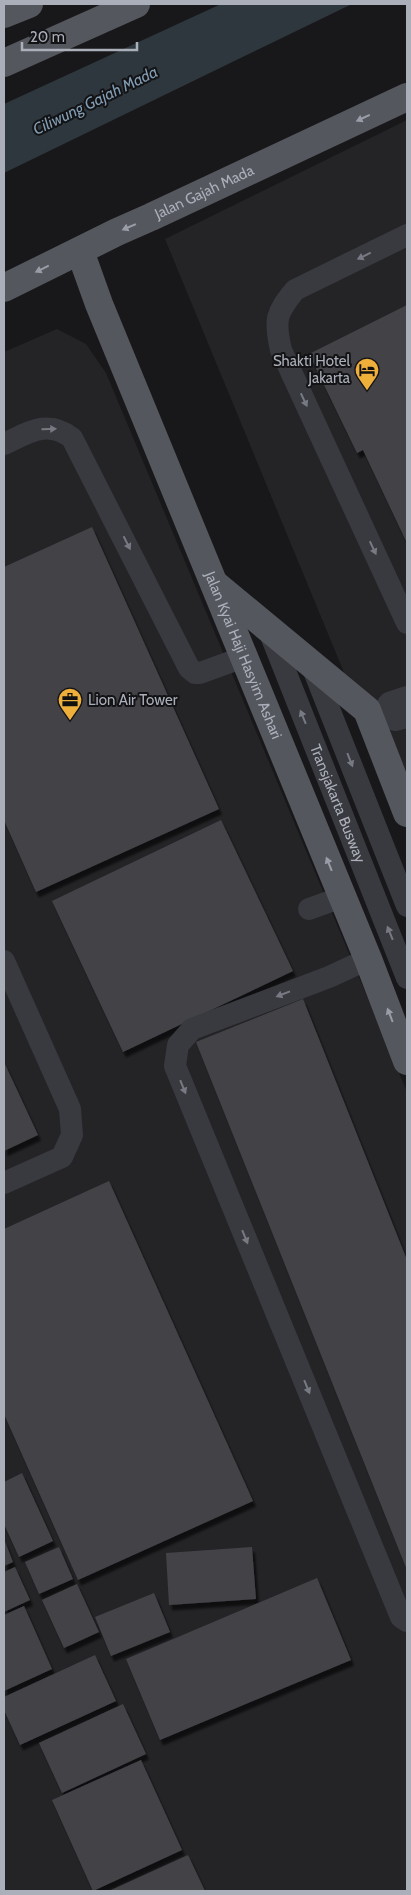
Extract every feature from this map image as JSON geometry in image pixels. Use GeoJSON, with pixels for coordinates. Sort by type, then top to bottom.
{"type":"FeatureCollection","features":[{"type":"Feature","properties":{"kind":"main road"},"geometry":{"type":"LineString","coordinates":[[4,14],[29,4]]}},
{"type":"Feature","properties":{"kind":"main road"},"geometry":{"type":"LineString","coordinates":[[4,63],[136,4]]}},
{"type":"Feature","properties":{"kind":"main road","name":"Jalan Gajah Mada"},"geometry":{"type":"LineString","coordinates":[[4,288],[117,232],[166,211],[407,97]]}},
{"type":"Feature","properties":{"kind":"main road","name":"Jalan Kyai Haji Hasyim Ashari"},"geometry":{"type":"LineString","coordinates":[[80,251],[99,304],[368,959],[407,1061]]}},
{"type":"Feature","properties":{"kind":"main road"},"geometry":{"type":"LineString","coordinates":[[213,582],[373,715],[407,813]]}},
{"type":"Feature","properties":{"kind":"lane"},"geometry":{"type":"LineString","coordinates":[[407,235],[295,290],[282,306],[277,321],[277,333],[281,350],[407,623]]}},
{"type":"Feature","properties":{"kind":"lane"},"geometry":{"type":"LineString","coordinates":[[4,444],[27,433],[50,427],[63,431],[72,438],[190,668],[194,673],[200,673],[244,657]]}},
{"type":"Feature","properties":{"kind":"lane","name":"Transjakarta Busway"},"geometry":{"type":"LineString","coordinates":[[268,628],[407,978]]}},
{"type":"Feature","properties":{"kind":"lane","name":"Transjakarta Busway"},"geometry":{"type":"LineString","coordinates":[[312,666],[407,906]]}},
{"type":"Feature","properties":{"kind":"lane"},"geometry":{"type":"LineString","coordinates":[[373,715],[389,703],[407,697]]}},
{"type":"Feature","properties":{"kind":"lane"},"geometry":{"type":"LineString","coordinates":[[373,715],[395,720],[407,716]]}},
{"type":"Feature","properties":{"kind":"lane"},"geometry":{"type":"LineString","coordinates":[[309,909],[342,897]]}},
{"type":"Feature","properties":{"kind":"lane"},"geometry":{"type":"LineString","coordinates":[[368,959],[329,977],[192,1029],[178,1045],[175,1066],[402,1617],[407,1621]]}},
{"type":"Feature","properties":{"kind":"lane"},"geometry":{"type":"LineString","coordinates":[[4,961],[70,1109],[72,1135],[62,1157],[4,1183]]}},
{"type":"Feature","properties":{"kind":"shaded area"},"geometry":{"type":"Polygon","coordinates":[[[407,120],[407,825],[165,239],[407,120]]]}},
{"type":"Feature","properties":{"kind":"shaded area"},"geometry":{"type":"Polygon","coordinates":[[[57,329],[86,344],[106,373],[407,1092],[407,1891],[4,1891],[4,352],[57,329]]]}},
{"type":"Feature","properties":{"kind":"water","name":"Ciliwung Gajah Mada"},"geometry":{"type":"Polygon","coordinates":[[[221,4],[352,4],[4,173],[4,104],[221,4]]]}},
{"type":"Feature","properties":{"kind":"building","name":"Shakti Hotel Jakarta"},"geometry":{"type":"Polygon","coordinates":[[[407,305],[407,543],[363,450],[357,453],[309,354],[407,305]]]}},
{"type":"Feature","properties":{"kind":"building"},"geometry":{"type":"Polygon","coordinates":[[[92,527],[219,809],[36,892],[4,820],[4,567],[92,527]]]}},
{"type":"Feature","properties":{"kind":"building"},"geometry":{"type":"Polygon","coordinates":[[[221,820],[293,971],[123,1052],[52,901],[221,820]]]}},
{"type":"Feature","properties":{"kind":"building"},"geometry":{"type":"Polygon","coordinates":[[[303,999],[407,1260],[407,1570],[196,1042],[303,999]]]}},
{"type":"Feature","properties":{"kind":"building"},"geometry":{"type":"Polygon","coordinates":[[[4,1062],[38,1135],[4,1151],[4,1062]]]}},
{"type":"Feature","properties":{"kind":"building"},"geometry":{"type":"Polygon","coordinates":[[[109,1181],[253,1501],[78,1580],[4,1414],[4,1229],[109,1181]]]}},
{"type":"Feature","properties":{"kind":"building"},"geometry":{"type":"Polygon","coordinates":[[[22,1473],[53,1541],[19,1557],[4,1524],[4,1482],[22,1473]]]}},
{"type":"Feature","properties":{"kind":"building"},"geometry":{"type":"Polygon","coordinates":[[[4,1539],[13,1562],[4,1566],[4,1539]]]}},
{"type":"Feature","properties":{"kind":"building"},"geometry":{"type":"Polygon","coordinates":[[[59,1547],[73,1579],[39,1594],[25,1562],[59,1547]]]}},
{"type":"Feature","properties":{"kind":"building"},"geometry":{"type":"Polygon","coordinates":[[[252,1547],[256,1599],[169,1605],[166,1553],[252,1547]]]}},
{"type":"Feature","properties":{"kind":"building"},"geometry":{"type":"Polygon","coordinates":[[[15,1567],[30,1600],[4,1612],[4,1572],[15,1567]]]}},
{"type":"Feature","properties":{"kind":"building"},"geometry":{"type":"Polygon","coordinates":[[[317,1578],[351,1660],[160,1740],[126,1659],[317,1578]]]}},
{"type":"Feature","properties":{"kind":"building"},"geometry":{"type":"Polygon","coordinates":[[[77,1584],[99,1632],[64,1648],[42,1600],[77,1584]]]}},
{"type":"Feature","properties":{"kind":"building"},"geometry":{"type":"Polygon","coordinates":[[[154,1593],[170,1632],[111,1656],[95,1617],[154,1593]]]}},
{"type":"Feature","properties":{"kind":"building"},"geometry":{"type":"Polygon","coordinates":[[[24,1606],[52,1669],[4,1691],[4,1615],[24,1606]]]}},
{"type":"Feature","properties":{"kind":"building"},"geometry":{"type":"Polygon","coordinates":[[[95,1655],[116,1701],[20,1745],[4,1710],[4,1697],[95,1655]]]}},
{"type":"Feature","properties":{"kind":"building"},"geometry":{"type":"Polygon","coordinates":[[[123,1704],[146,1754],[62,1793],[39,1743],[123,1704]]]}},
{"type":"Feature","properties":{"kind":"building"},"geometry":{"type":"Polygon","coordinates":[[[141,1760],[182,1850],[93,1891],[52,1800],[141,1760]]]}},
{"type":"Feature","properties":{"kind":"building"},"geometry":{"type":"Polygon","coordinates":[[[188,1855],[205,1891],[109,1891],[188,1855]]]}},
{"type":"Feature","properties":{"kind":"place","name":"Shakti Hotel Jakarta"},"geometry":{"type":"Point","coordinates":[367,391]}},
{"type":"Feature","properties":{"kind":"place","name":"Lion Air Tower"},"geometry":{"type":"Point","coordinates":[70,721]}}]}
